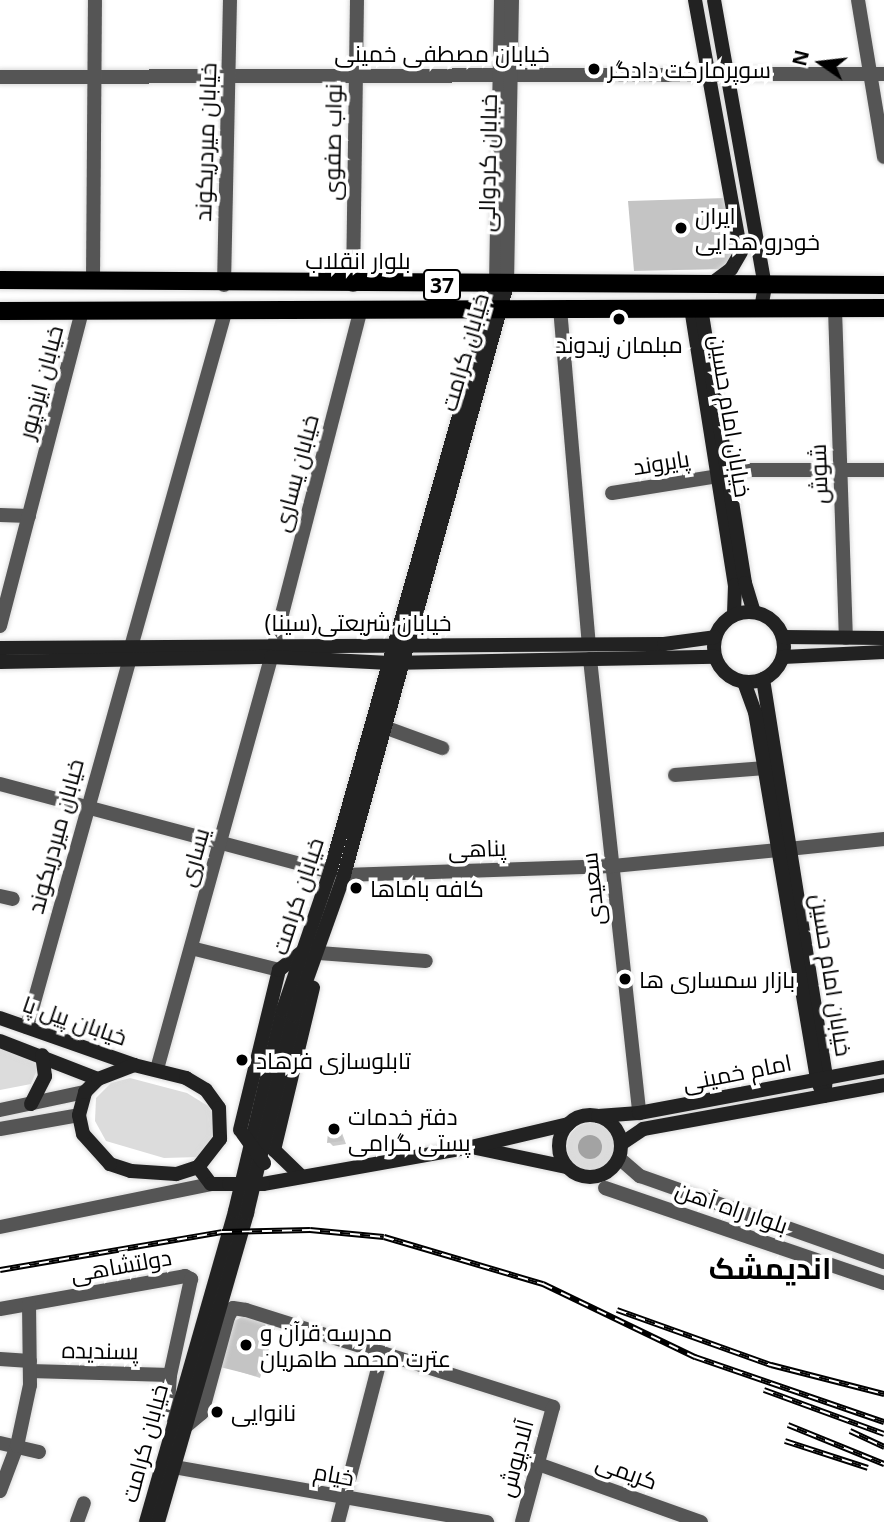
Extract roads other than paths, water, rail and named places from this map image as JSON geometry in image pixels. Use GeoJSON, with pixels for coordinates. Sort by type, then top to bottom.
{"type":"FeatureCollection","features":[{"type":"Feature","properties":{"kind":"main road"},"geometry":{"type":"LineString","coordinates":[[695,0],[740,252],[732,269],[709,286]]}},
{"type":"Feature","properties":{"kind":"main road"},"geometry":{"type":"LineString","coordinates":[[714,0],[765,286],[761,309]]}},
{"type":"Feature","properties":{"kind":"main road","name":"بلوار انقلاب"},"geometry":{"type":"LineString","coordinates":[[0,280],[224,285],[884,285]]}},
{"type":"Feature","properties":{"kind":"main road"},"geometry":{"type":"LineString","coordinates":[[9,311],[12,293],[19,280]]}},
{"type":"Feature","properties":{"kind":"main road","name":"خیابان کرامت"},"geometry":{"type":"LineString","coordinates":[[146,1522],[179,1423],[235,1211],[283,1010],[313,950],[384,727],[400,645],[501,285]]}},
{"type":"Feature","properties":{"kind":"main road","name":"37"},"geometry":{"type":"LineString","coordinates":[[9,311],[360,312],[560,308],[884,308]]}},
{"type":"Feature","properties":{"kind":"main road","name":"خیابان امام حسین"},"geometry":{"type":"LineString","coordinates":[[696,308],[722,473],[735,584],[734,615]]}},
{"type":"Feature","properties":{"kind":"main road","name":"خیابان امام حسین"},"geometry":{"type":"LineString","coordinates":[[722,473],[745,583],[754,612]]}},
{"type":"Feature","properties":{"kind":"main road"},"geometry":{"type":"LineString","coordinates":[[754,612],[772,620],[783,637],[783,657],[763,679],[744,682],[726,674],[715,657],[715,637],[734,615],[754,612]]}},
{"type":"Feature","properties":{"kind":"main road","name":"خیابان شریعتی(سینا)"},"geometry":{"type":"LineString","coordinates":[[272,651],[397,663],[590,652],[715,637]]}},
{"type":"Feature","properties":{"kind":"main road"},"geometry":{"type":"LineString","coordinates":[[783,637],[884,638]]}},
{"type":"Feature","properties":{"kind":"main road","name":"خیابان شریعتی(سینا)"},"geometry":{"type":"LineString","coordinates":[[0,648],[130,653],[272,651],[400,645],[715,657]]}},
{"type":"Feature","properties":{"kind":"main road"},"geometry":{"type":"LineString","coordinates":[[783,657],[884,652]]}},
{"type":"Feature","properties":{"kind":"main road","name":"خیابان شریعتی(سینا)"},"geometry":{"type":"LineString","coordinates":[[0,662],[130,653]]}},
{"type":"Feature","properties":{"kind":"main road","name":"خیابان کرامت"},"geometry":{"type":"LineString","coordinates":[[337,873],[397,663]]}},
{"type":"Feature","properties":{"kind":"main road","name":"خیابان امام حسین"},"geometry":{"type":"LineString","coordinates":[[763,679],[789,916],[821,1079]]}},
{"type":"Feature","properties":{"kind":"main road"},"geometry":{"type":"LineString","coordinates":[[744,682],[755,712],[783,849]]}},
{"type":"Feature","properties":{"kind":"main road","name":"خیابان امام حسین"},"geometry":{"type":"LineString","coordinates":[[783,849],[824,1096]]}},
{"type":"Feature","properties":{"kind":"main road"},"geometry":{"type":"LineString","coordinates":[[241,1132],[279,970],[313,950]]}},
{"type":"Feature","properties":{"kind":"main road"},"geometry":{"type":"LineString","coordinates":[[301,1176],[274,1150],[313,950]]}},
{"type":"Feature","properties":{"kind":"main road","name":"خیابان پیل پا"},"geometry":{"type":"LineString","coordinates":[[0,1018],[134,1065]]}},
{"type":"Feature","properties":{"kind":"main road","name":"خیابان پیل پا"},"geometry":{"type":"LineString","coordinates":[[0,1041],[98,1079]]}},
{"type":"Feature","properties":{"kind":"main road"},"geometry":{"type":"LineString","coordinates":[[31,1104],[45,1076],[41,1055]]}},
{"type":"Feature","properties":{"kind":"main road"},"geometry":{"type":"LineString","coordinates":[[219,1108],[219,1139],[211,1155],[198,1167],[148,1175],[110,1164],[83,1134],[79,1115],[85,1092],[98,1079],[134,1065],[157,1069],[206,1090],[264,1163],[279,1173],[301,1176]]}},
{"type":"Feature","properties":{"kind":"main road","name":"امام خمینی"},"geometry":{"type":"LineString","coordinates":[[598,1116],[639,1113],[884,1067]]}},
{"type":"Feature","properties":{"kind":"main road","name":"امام خمینی"},"geometry":{"type":"LineString","coordinates":[[620,1151],[643,1129],[884,1085]]}},
{"type":"Feature","properties":{"kind":"main road"},"geometry":{"type":"LineString","coordinates":[[198,1167],[211,1184],[262,1184],[471,1147],[568,1124],[578,1118],[598,1116],[617,1130],[620,1151],[601,1176],[575,1174],[566,1167],[471,1147]]}},
{"type":"Feature","properties":{"kind":"main road"},"geometry":{"type":"LineString","coordinates":[[566,1167],[559,1145],[568,1124]]}},
{"type":"Feature","properties":{"kind":"main road","name":"خیابان کرامت"},"geometry":{"type":"LineString","coordinates":[[158,1522],[174,1467],[179,1423]]}},
{"type":"Feature","properties":{"kind":"street"},"geometry":{"type":"LineString","coordinates":[[93,281],[96,0]]}},
{"type":"Feature","properties":{"kind":"street","name":"خیابان میردریکوند"},"geometry":{"type":"LineString","coordinates":[[224,285],[230,0]]}},
{"type":"Feature","properties":{"kind":"street","name":"نواب صفوی"},"geometry":{"type":"LineString","coordinates":[[353,285],[357,0]]}},
{"type":"Feature","properties":{"kind":"street","name":"خیابان کردوالی"},"geometry":{"type":"LineString","coordinates":[[502,0],[506,75]]}},
{"type":"Feature","properties":{"kind":"street","name":"خیابان کردوالی"},"geometry":{"type":"LineString","coordinates":[[501,285],[506,75],[512,0]]}},
{"type":"Feature","properties":{"kind":"street"},"geometry":{"type":"LineString","coordinates":[[858,0],[878,74],[884,157]]}},
{"type":"Feature","properties":{"kind":"street","name":"خیابان مصطفی خمینی"},"geometry":{"type":"LineString","coordinates":[[0,77],[878,74]]}},
{"type":"Feature","properties":{"kind":"street","name":"سعیدی"},"geometry":{"type":"LineString","coordinates":[[560,308],[590,652],[639,1113]]}},
{"type":"Feature","properties":{"kind":"street","name":"شوش"},"geometry":{"type":"LineString","coordinates":[[835,309],[846,638]]}},
{"type":"Feature","properties":{"kind":"street","name":"خیابان ایزدپور"},"geometry":{"type":"LineString","coordinates":[[0,626],[82,312]]}},
{"type":"Feature","properties":{"kind":"street","name":"خیابان میردریکوند"},"geometry":{"type":"LineString","coordinates":[[27,1027],[225,312]]}},
{"type":"Feature","properties":{"kind":"street","name":"خیابان یساری"},"geometry":{"type":"LineString","coordinates":[[272,651],[360,312]]}},
{"type":"Feature","properties":{"kind":"street","name":"پایروند"},"geometry":{"type":"LineString","coordinates":[[612,492],[722,473],[884,471]]}},
{"type":"Feature","properties":{"kind":"street"},"geometry":{"type":"LineString","coordinates":[[0,514],[29,516]]}},
{"type":"Feature","properties":{"kind":"street","name":"یساری"},"geometry":{"type":"LineString","coordinates":[[157,1069],[272,651]]}},
{"type":"Feature","properties":{"kind":"street"},"geometry":{"type":"LineString","coordinates":[[384,727],[442,748]]}},
{"type":"Feature","properties":{"kind":"street"},"geometry":{"type":"LineString","coordinates":[[675,775],[765,768]]}},
{"type":"Feature","properties":{"kind":"street","name":"پناهی"},"geometry":{"type":"LineString","coordinates":[[0,784],[220,845],[337,873],[612,866],[783,849]]}},
{"type":"Feature","properties":{"kind":"street"},"geometry":{"type":"LineString","coordinates":[[783,849],[884,839]]}},
{"type":"Feature","properties":{"kind":"street"},"geometry":{"type":"LineString","coordinates":[[191,948],[279,970]]}},
{"type":"Feature","properties":{"kind":"street"},"geometry":{"type":"LineString","coordinates":[[313,950],[426,961]]}},
{"type":"Feature","properties":{"kind":"street"},"geometry":{"type":"LineString","coordinates":[[0,1110],[85,1092]]}},
{"type":"Feature","properties":{"kind":"street"},"geometry":{"type":"LineString","coordinates":[[0,1129],[79,1115]]}},
{"type":"Feature","properties":{"kind":"street","name":"بلوار راه آهن"},"geometry":{"type":"LineString","coordinates":[[620,1151],[640,1176],[884,1262]]}},
{"type":"Feature","properties":{"kind":"street"},"geometry":{"type":"LineString","coordinates":[[0,1227],[211,1184]]}},
{"type":"Feature","properties":{"kind":"street","name":"بلوار راه آهن"},"geometry":{"type":"LineString","coordinates":[[605,1188],[884,1283]]}},
{"type":"Feature","properties":{"kind":"street"},"geometry":{"type":"LineString","coordinates":[[797,1254],[804,1234]]}},
{"type":"Feature","properties":{"kind":"street","name":"دولتشاهی"},"geometry":{"type":"LineString","coordinates":[[0,1309],[185,1276],[191,1279],[170,1375],[168,1405],[179,1423]]}},
{"type":"Feature","properties":{"kind":"street"},"geometry":{"type":"LineString","coordinates":[[0,1491],[17,1446],[30,1366],[29,1304]]}},
{"type":"Feature","properties":{"kind":"street"},"geometry":{"type":"LineString","coordinates":[[179,1423],[202,1413],[233,1308],[382,1353],[338,1522]]}},
{"type":"Feature","properties":{"kind":"street","name":"آلادپوش"},"geometry":{"type":"LineString","coordinates":[[382,1353],[553,1407],[522,1522]]}},
{"type":"Feature","properties":{"kind":"street","name":"پسندیده"},"geometry":{"type":"LineString","coordinates":[[0,1359],[30,1366],[170,1375]]}},
{"type":"Feature","properties":{"kind":"street"},"geometry":{"type":"LineString","coordinates":[[0,1443],[39,1452]]}},
{"type":"Feature","properties":{"kind":"street","name":"کریمی"},"geometry":{"type":"LineString","coordinates":[[538,1464],[701,1522]]}},
{"type":"Feature","properties":{"kind":"street","name":"خیام"},"geometry":{"type":"LineString","coordinates":[[174,1467],[344,1500],[487,1522]]}},
{"type":"Feature","properties":{"kind":"street"},"geometry":{"type":"LineString","coordinates":[[77,1522],[84,1503]]}},
{"type":"Feature","properties":{"kind":"railway"},"geometry":{"type":"LineString","coordinates":[[0,1270],[222,1232],[310,1230],[384,1237],[543,1284],[695,1357],[884,1422]]}},
{"type":"Feature","properties":{"kind":"railway"},"geometry":{"type":"LineString","coordinates":[[617,1310],[771,1365],[884,1394]]}},
{"type":"Feature","properties":{"kind":"railway"},"geometry":{"type":"LineString","coordinates":[[764,1390],[884,1434]]}},
{"type":"Feature","properties":{"kind":"railway"},"geometry":{"type":"LineString","coordinates":[[788,1425],[884,1464]]}},
{"type":"Feature","properties":{"kind":"railway"},"geometry":{"type":"LineString","coordinates":[[850,1431],[884,1447]]}},
{"type":"Feature","properties":{"kind":"railway"},"geometry":{"type":"LineString","coordinates":[[785,1441],[868,1468]]}},
{"type":"Feature","properties":{"kind":"place","name":"سوپرمارکت دادگر"},"geometry":{"type":"Point","coordinates":[594,69]}},
{"type":"Feature","properties":{"kind":"place","name":"ایران خودرو هدایی"},"geometry":{"type":"Point","coordinates":[681,228]}},
{"type":"Feature","properties":{"kind":"place","name":"مبلمان زیدوند"},"geometry":{"type":"Point","coordinates":[619,319]}},
{"type":"Feature","properties":{"kind":"place","name":"کافه باماها"},"geometry":{"type":"Point","coordinates":[356,888]}},
{"type":"Feature","properties":{"kind":"place","name":"بازار سمساری ها"},"geometry":{"type":"Point","coordinates":[625,979]}},
{"type":"Feature","properties":{"kind":"place","name":"تابلوسازی فرهاد"},"geometry":{"type":"Point","coordinates":[242,1060]}},
{"type":"Feature","properties":{"kind":"place","name":"دفتر خدمات پستی گرامی"},"geometry":{"type":"Point","coordinates":[334,1129]}},
{"type":"Feature","properties":{"kind":"place","name":"مدرسه قرآن و عترت محمد طاهریان"},"geometry":{"type":"Point","coordinates":[246,1345]}},
{"type":"Feature","properties":{"kind":"place","name":"نانوایی"},"geometry":{"type":"Point","coordinates":[217,1412]}},
{"type":"Feature","properties":{"kind":"district","name":"اندیمشک"},"geometry":{"type":"Point","coordinates":[770,1268]}}]}
